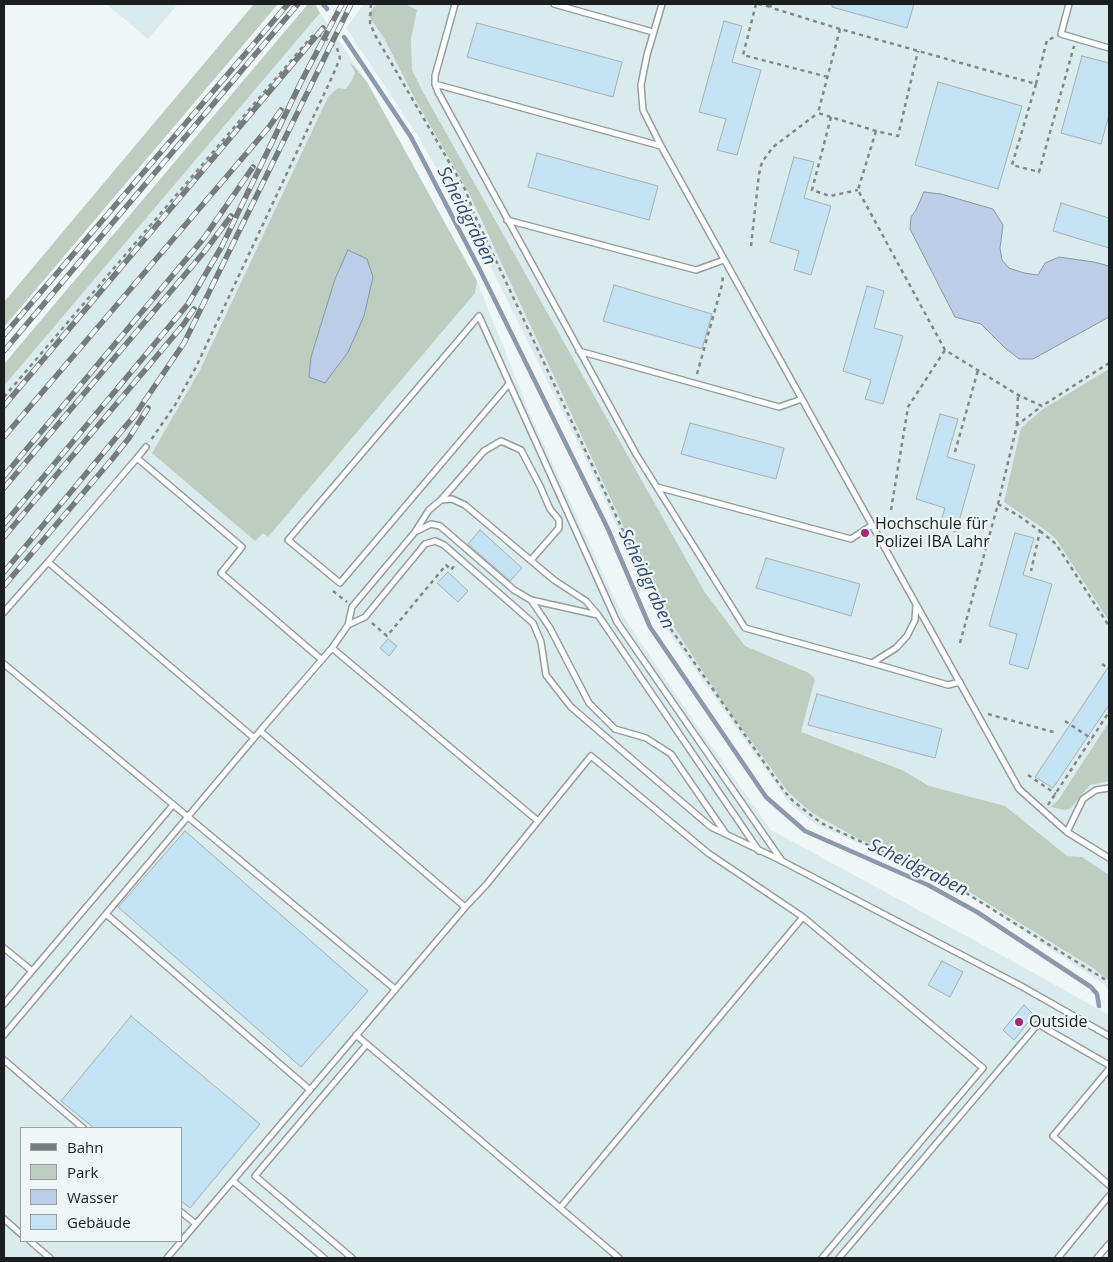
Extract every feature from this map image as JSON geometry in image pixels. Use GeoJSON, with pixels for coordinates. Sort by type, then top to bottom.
{"type":"FeatureCollection","features":[{"type":"Feature","properties":{"kind":"lane"},"geometry":{"type":"LineString","coordinates":[[456,4],[439,57],[435,84],[507,220],[636,454],[744,628],[948,685],[960,682]]}},
{"type":"Feature","properties":{"kind":"lane"},"geometry":{"type":"LineString","coordinates":[[554,4],[653,32]]}},
{"type":"Feature","properties":{"kind":"lane"},"geometry":{"type":"LineString","coordinates":[[662,4],[653,32],[641,85],[643,110],[661,146],[1020,789],[1067,832],[1109,858]]}},
{"type":"Feature","properties":{"kind":"lane"},"geometry":{"type":"LineString","coordinates":[[1069,4],[1061,34],[1109,48]]}},
{"type":"Feature","properties":{"kind":"lane"},"geometry":{"type":"LineString","coordinates":[[435,84],[661,146]]}},
{"type":"Feature","properties":{"kind":"lane"},"geometry":{"type":"LineString","coordinates":[[507,220],[696,270],[724,260]]}},
{"type":"Feature","properties":{"kind":"lane"},"geometry":{"type":"LineString","coordinates":[[508,385],[340,583],[288,540],[478,316],[617,622],[782,861]]}},
{"type":"Feature","properties":{"kind":"lane"},"geometry":{"type":"LineString","coordinates":[[579,351],[779,407],[802,399]]}},
{"type":"Feature","properties":{"kind":"lane"},"geometry":{"type":"LineString","coordinates":[[4,1036],[332,648],[348,625],[352,606],[415,532],[428,510],[441,500],[484,451],[502,441],[522,450],[550,509],[559,520],[559,528],[531,560]]}},
{"type":"Feature","properties":{"kind":"lane"},"geometry":{"type":"LineString","coordinates":[[4,612],[146,447]]}},
{"type":"Feature","properties":{"kind":"lane"},"geometry":{"type":"LineString","coordinates":[[137,458],[242,547],[221,573],[322,660]]}},
{"type":"Feature","properties":{"kind":"lane"},"geometry":{"type":"LineString","coordinates":[[656,486],[851,539],[872,525]]}},
{"type":"Feature","properties":{"kind":"lane"},"geometry":{"type":"LineString","coordinates":[[441,500],[452,499],[465,505],[554,580],[586,601],[598,614],[760,851]]}},
{"type":"Feature","properties":{"kind":"lane"},"geometry":{"type":"LineString","coordinates":[[415,532],[431,524],[440,526],[514,590],[531,600],[598,614]]}},
{"type":"Feature","properties":{"kind":"lane"},"geometry":{"type":"LineString","coordinates":[[348,625],[364,617],[425,544],[435,541],[444,545],[534,624],[540,642],[546,676],[571,707],[711,827],[782,861],[1021,986],[1109,1036]]}},
{"type":"Feature","properties":{"kind":"lane"},"geometry":{"type":"LineString","coordinates":[[48,562],[254,738]]}},
{"type":"Feature","properties":{"kind":"lane"},"geometry":{"type":"LineString","coordinates":[[531,600],[550,628],[589,703],[615,729],[646,738],[671,754],[728,836]]}},
{"type":"Feature","properties":{"kind":"lane"},"geometry":{"type":"LineString","coordinates":[[872,663],[896,648],[907,636],[915,620],[916,603]]}},
{"type":"Feature","properties":{"kind":"lane"},"geometry":{"type":"LineString","coordinates":[[332,648],[538,821]]}},
{"type":"Feature","properties":{"kind":"lane"},"geometry":{"type":"LineString","coordinates":[[4,664],[395,989]]}},
{"type":"Feature","properties":{"kind":"lane"},"geometry":{"type":"LineString","coordinates":[[260,731],[465,907]]}},
{"type":"Feature","properties":{"kind":"lane"},"geometry":{"type":"LineString","coordinates":[[182,1240],[465,907],[486,885],[591,756],[708,853],[803,916],[983,1068],[822,1258]]}},
{"type":"Feature","properties":{"kind":"lane"},"geometry":{"type":"LineString","coordinates":[[1067,832],[1083,800],[1096,790],[1109,788]]}},
{"type":"Feature","properties":{"kind":"lane"},"geometry":{"type":"LineString","coordinates":[[4,1004],[173,805]]}},
{"type":"Feature","properties":{"kind":"lane"},"geometry":{"type":"LineString","coordinates":[[106,914],[310,1090]]}},
{"type":"Feature","properties":{"kind":"lane"},"geometry":{"type":"LineString","coordinates":[[560,1208],[803,916]]}},
{"type":"Feature","properties":{"kind":"lane"},"geometry":{"type":"LineString","coordinates":[[4,948],[32,972]]}},
{"type":"Feature","properties":{"kind":"lane"},"geometry":{"type":"LineString","coordinates":[[838,1258],[1038,1024],[1109,1065]]}},
{"type":"Feature","properties":{"kind":"lane"},"geometry":{"type":"LineString","coordinates":[[356,1035],[619,1258]]}},
{"type":"Feature","properties":{"kind":"lane"},"geometry":{"type":"LineString","coordinates":[[352,1258],[255,1176],[367,1044]]}},
{"type":"Feature","properties":{"kind":"lane"},"geometry":{"type":"LineString","coordinates":[[4,1060],[82,1127]]}},
{"type":"Feature","properties":{"kind":"lane"},"geometry":{"type":"LineString","coordinates":[[1109,1069],[1053,1136],[1109,1185]]}},
{"type":"Feature","properties":{"kind":"lane"},"geometry":{"type":"LineString","coordinates":[[233,1181],[324,1258]]}},
{"type":"Feature","properties":{"kind":"lane"},"geometry":{"type":"LineString","coordinates":[[1058,1258],[1109,1196]]}},
{"type":"Feature","properties":{"kind":"lane"},"geometry":{"type":"LineString","coordinates":[[182,1213],[196,1224]]}},
{"type":"Feature","properties":{"kind":"lane"},"geometry":{"type":"LineString","coordinates":[[4,1219],[20,1233]]}},
{"type":"Feature","properties":{"kind":"lane"},"geometry":{"type":"LineString","coordinates":[[31,1242],[50,1258]]}},
{"type":"Feature","properties":{"kind":"lane"},"geometry":{"type":"LineString","coordinates":[[167,1258],[181,1242]]}},
{"type":"Feature","properties":{"kind":"lane"},"geometry":{"type":"LineString","coordinates":[[1097,1258],[1109,1244]]}},
{"type":"Feature","properties":{"kind":"path"},"geometry":{"type":"LineString","coordinates":[[371,4],[370,23],[375,35],[466,192],[478,222],[666,622],[784,791],[793,801],[821,823],[950,883],[1109,982]]}},
{"type":"Feature","properties":{"kind":"path"},"geometry":{"type":"LineString","coordinates":[[828,77],[743,55],[757,4],[1036,84]]}},
{"type":"Feature","properties":{"kind":"path"},"geometry":{"type":"LineString","coordinates":[[769,4],[772,8]]}},
{"type":"Feature","properties":{"kind":"path"},"geometry":{"type":"LineString","coordinates":[[751,246],[762,162],[773,147],[818,112],[840,29]]}},
{"type":"Feature","properties":{"kind":"path"},"geometry":{"type":"LineString","coordinates":[[1061,34],[1047,40],[1012,165],[1039,172],[1076,38]]}},
{"type":"Feature","properties":{"kind":"path"},"geometry":{"type":"LineString","coordinates":[[4,397],[312,36],[324,37],[337,48],[340,58],[333,76],[196,367],[175,405],[146,447]]}},
{"type":"Feature","properties":{"kind":"path"},"geometry":{"type":"LineString","coordinates":[[818,112],[876,131],[898,136],[918,51]]}},
{"type":"Feature","properties":{"kind":"path"},"geometry":{"type":"LineString","coordinates":[[831,117],[812,190],[830,196],[858,190]]}},
{"type":"Feature","properties":{"kind":"path"},"geometry":{"type":"LineString","coordinates":[[876,131],[858,190],[945,350],[1018,395],[1042,406]]}},
{"type":"Feature","properties":{"kind":"path"},"geometry":{"type":"LineString","coordinates":[[695,383],[722,285],[724,260]]}},
{"type":"Feature","properties":{"kind":"path"},"geometry":{"type":"LineString","coordinates":[[891,510],[908,407],[945,350]]}},
{"type":"Feature","properties":{"kind":"path"},"geometry":{"type":"LineString","coordinates":[[1017,425],[1042,406],[1109,363]]}},
{"type":"Feature","properties":{"kind":"path"},"geometry":{"type":"LineString","coordinates":[[955,452],[978,370]]}},
{"type":"Feature","properties":{"kind":"path"},"geometry":{"type":"LineString","coordinates":[[960,643],[998,504],[1017,425],[1018,395]]}},
{"type":"Feature","properties":{"kind":"path"},"geometry":{"type":"LineString","coordinates":[[998,504],[1019,516],[1056,544],[1109,626]]}},
{"type":"Feature","properties":{"kind":"path"},"geometry":{"type":"LineString","coordinates":[[1030,571],[1040,531]]}},
{"type":"Feature","properties":{"kind":"path"},"geometry":{"type":"LineString","coordinates":[[1102,664],[1109,669]]}},
{"type":"Feature","properties":{"kind":"path"},"geometry":{"type":"LineString","coordinates":[[976,710],[1057,733]]}},
{"type":"Feature","properties":{"kind":"path"},"geometry":{"type":"LineString","coordinates":[[1044,811],[1109,712]]}},
{"type":"Feature","properties":{"kind":"path"},"geometry":{"type":"LineString","coordinates":[[1065,721],[1092,739]]}},
{"type":"Feature","properties":{"kind":"path"},"geometry":{"type":"LineString","coordinates":[[1028,775],[1056,794]]}},
{"type":"Feature","properties":{"kind":"shaded area"},"geometry":{"type":"Polygon","coordinates":[[[106,4],[178,4],[148,39],[106,4]]]}},
{"type":"Feature","properties":{"kind":"shaded area","name":"Hochschule für Polizei IBA Lahr"},"geometry":{"type":"Polygon","coordinates":[[[364,4],[1109,4],[1109,992],[1105,985],[984,905],[935,877],[817,825],[790,804],[663,624],[577,441],[478,241],[418,136],[346,28],[364,4]]]}},
{"type":"Feature","properties":{"kind":"shaded area"},"geometry":{"type":"Polygon","coordinates":[[[320,13],[367,82],[477,281],[530,414],[618,606],[698,727],[771,830],[1109,1015],[1109,1258],[4,1258],[4,386],[320,13]]]}},
{"type":"Feature","properties":{"kind":"green space"},"geometry":{"type":"Polygon","coordinates":[[[254,4],[278,4],[4,327],[4,302],[254,4]]]}},
{"type":"Feature","properties":{"kind":"green space"},"geometry":{"type":"Polygon","coordinates":[[[308,4],[315,4],[320,13],[4,386],[4,364],[308,4]]]}},
{"type":"Feature","properties":{"kind":"green space"},"geometry":{"type":"Polygon","coordinates":[[[376,4],[405,4],[417,10],[411,39],[412,70],[704,591],[745,646],[809,673],[815,679],[801,732],[902,770],[929,786],[1005,806],[1067,856],[1082,857],[1109,875],[1109,981],[1093,968],[968,891],[922,865],[859,839],[812,813],[789,793],[724,704],[661,607],[469,193],[414,97],[384,38],[368,15],[376,4]]]}},
{"type":"Feature","properties":{"kind":"green space"},"geometry":{"type":"Polygon","coordinates":[[[350,62],[367,82],[477,281],[475,293],[268,537],[263,533],[255,541],[152,453],[200,370],[328,97],[338,88],[346,89],[355,73],[350,62]],[[349,250],[335,279],[311,357],[309,377],[349,250]]]}},
{"type":"Feature","properties":{"kind":"green space"},"geometry":{"type":"Polygon","coordinates":[[[1109,369],[1109,621],[1056,539],[1004,502],[1021,428],[1043,409],[1109,369]]]}},
{"type":"Feature","properties":{"kind":"green space"},"geometry":{"type":"Polygon","coordinates":[[[1109,722],[1109,781],[1090,785],[1071,808],[1065,810],[1051,807],[1059,799],[1109,722]]]}},
{"type":"Feature","properties":{"kind":"water"},"geometry":{"type":"Polygon","coordinates":[[[924,192],[941,194],[993,209],[1003,225],[1000,248],[1002,260],[1009,268],[1038,275],[1045,263],[1059,257],[1109,266],[1109,317],[1033,359],[1019,359],[981,324],[955,317],[910,229],[911,217],[924,192]]]}},
{"type":"Feature","properties":{"kind":"water"},"geometry":{"type":"Polygon","coordinates":[[[348,250],[367,259],[373,277],[364,316],[348,352],[325,383],[309,377],[311,357],[335,279],[348,250]]]}},
{"type":"Feature","properties":{"kind":"building"},"geometry":{"type":"Polygon","coordinates":[[[832,4],[914,4],[907,28],[832,7],[832,4]]]}},
{"type":"Feature","properties":{"kind":"building"},"geometry":{"type":"Polygon","coordinates":[[[724,21],[742,26],[732,62],[761,70],[737,155],[717,150],[726,119],[699,112],[724,21]]]}},
{"type":"Feature","properties":{"kind":"building"},"geometry":{"type":"Polygon","coordinates":[[[477,23],[622,62],[613,97],[467,57],[477,23]]]}},
{"type":"Feature","properties":{"kind":"building"},"geometry":{"type":"Polygon","coordinates":[[[1082,56],[1109,63],[1109,115],[1101,144],[1061,133],[1082,56]]]}},
{"type":"Feature","properties":{"kind":"building"},"geometry":{"type":"Polygon","coordinates":[[[938,82],[1022,106],[998,189],[915,165],[938,82]]]}},
{"type":"Feature","properties":{"kind":"building"},"geometry":{"type":"Polygon","coordinates":[[[537,153],[658,186],[649,220],[528,187],[537,153]]]}},
{"type":"Feature","properties":{"kind":"building"},"geometry":{"type":"Polygon","coordinates":[[[794,157],[814,162],[804,198],[831,206],[811,275],[794,270],[799,251],[770,242],[794,157]]]}},
{"type":"Feature","properties":{"kind":"building"},"geometry":{"type":"Polygon","coordinates":[[[1061,203],[1109,218],[1109,248],[1053,231],[1061,203]]]}},
{"type":"Feature","properties":{"kind":"building"},"geometry":{"type":"Polygon","coordinates":[[[614,285],[712,314],[702,349],[603,321],[614,285]]]}},
{"type":"Feature","properties":{"kind":"building"},"geometry":{"type":"Polygon","coordinates":[[[867,286],[884,291],[874,328],[903,336],[883,404],[865,399],[871,380],[843,371],[867,286]]]}},
{"type":"Feature","properties":{"kind":"building"},"geometry":{"type":"Polygon","coordinates":[[[940,414],[958,419],[947,457],[975,465],[956,532],[939,527],[945,508],[916,499],[940,414]]]}},
{"type":"Feature","properties":{"kind":"building"},"geometry":{"type":"Polygon","coordinates":[[[690,423],[784,448],[776,479],[681,454],[690,423]]]}},
{"type":"Feature","properties":{"kind":"building"},"geometry":{"type":"Polygon","coordinates":[[[480,530],[522,568],[510,581],[468,544],[480,530]]]}},
{"type":"Feature","properties":{"kind":"building"},"geometry":{"type":"Polygon","coordinates":[[[1015,533],[1034,538],[1023,575],[1052,584],[1028,669],[1009,664],[1017,634],[989,626],[1015,533]]]}},
{"type":"Feature","properties":{"kind":"building"},"geometry":{"type":"Polygon","coordinates":[[[766,558],[860,584],[851,616],[756,588],[766,558]]]}},
{"type":"Feature","properties":{"kind":"building"},"geometry":{"type":"Polygon","coordinates":[[[448,572],[468,591],[458,602],[437,583],[448,572]]]}},
{"type":"Feature","properties":{"kind":"building"},"geometry":{"type":"Polygon","coordinates":[[[388,639],[397,646],[389,656],[380,648],[388,639]]]}},
{"type":"Feature","properties":{"kind":"building"},"geometry":{"type":"Polygon","coordinates":[[[1109,666],[1109,705],[1053,788],[1035,777],[1109,666]]]}},
{"type":"Feature","properties":{"kind":"building"},"geometry":{"type":"Polygon","coordinates":[[[817,694],[942,729],[935,758],[808,725],[817,694]]]}},
{"type":"Feature","properties":{"kind":"building"},"geometry":{"type":"Polygon","coordinates":[[[185,831],[368,991],[301,1067],[118,907],[185,831]]]}},
{"type":"Feature","properties":{"kind":"building"},"geometry":{"type":"Polygon","coordinates":[[[942,961],[963,972],[950,997],[928,985],[942,961]]]}},
{"type":"Feature","properties":{"kind":"building","name":"Outside"},"geometry":{"type":"Polygon","coordinates":[[[1024,1005],[1034,1015],[1014,1040],[1003,1030],[1024,1005]]]}},
{"type":"Feature","properties":{"kind":"building"},"geometry":{"type":"Polygon","coordinates":[[[131,1016],[260,1124],[190,1208],[182,1202],[182,1127],[93,1127],[61,1101],[131,1016]]]}},
{"type":"Feature","properties":{"kind":"waterway","name":"Scheidgraben"},"geometry":{"type":"LineString","coordinates":[[323,4],[327,9]]}},
{"type":"Feature","properties":{"kind":"waterway","name":"Scheidgraben"},"geometry":{"type":"LineString","coordinates":[[344,37],[411,137],[478,266],[608,529],[650,627],[766,797],[805,831],[928,885],[977,912],[1091,987],[1097,994],[1099,1006]]}},
{"type":"Feature","properties":{"kind":"railway"},"geometry":{"type":"LineString","coordinates":[[4,335],[288,4]]}},
{"type":"Feature","properties":{"kind":"railway"},"geometry":{"type":"LineString","coordinates":[[4,351],[298,4]]}},
{"type":"Feature","properties":{"kind":"railway"},"geometry":{"type":"LineString","coordinates":[[4,524],[188,304],[222,246],[301,82],[342,4]]}},
{"type":"Feature","properties":{"kind":"railway"},"geometry":{"type":"LineString","coordinates":[[4,572],[135,415],[184,343],[351,4]]}},
{"type":"Feature","properties":{"kind":"railway"},"geometry":{"type":"LineString","coordinates":[[4,406],[323,28]]}},
{"type":"Feature","properties":{"kind":"railway"},"geometry":{"type":"LineString","coordinates":[[4,437],[269,127],[281,110]]}},
{"type":"Feature","properties":{"kind":"railway"},"geometry":{"type":"LineString","coordinates":[[4,476],[204,238],[253,167]]}},
{"type":"Feature","properties":{"kind":"railway"},"geometry":{"type":"LineString","coordinates":[[4,488],[205,251],[231,216]]}},
{"type":"Feature","properties":{"kind":"railway"},"geometry":{"type":"LineString","coordinates":[[4,537],[183,325],[194,309]]}},
{"type":"Feature","properties":{"kind":"railway"},"geometry":{"type":"LineString","coordinates":[[4,586],[113,458],[129,438],[148,408]]}},
{"type":"Feature","properties":{"kind":"place","name":"Hochschule für Polizei IBA Lahr"},"geometry":{"type":"Point","coordinates":[865,533]}},
{"type":"Feature","properties":{"kind":"place","name":"Outside"},"geometry":{"type":"Point","coordinates":[1019,1022]}}]}
